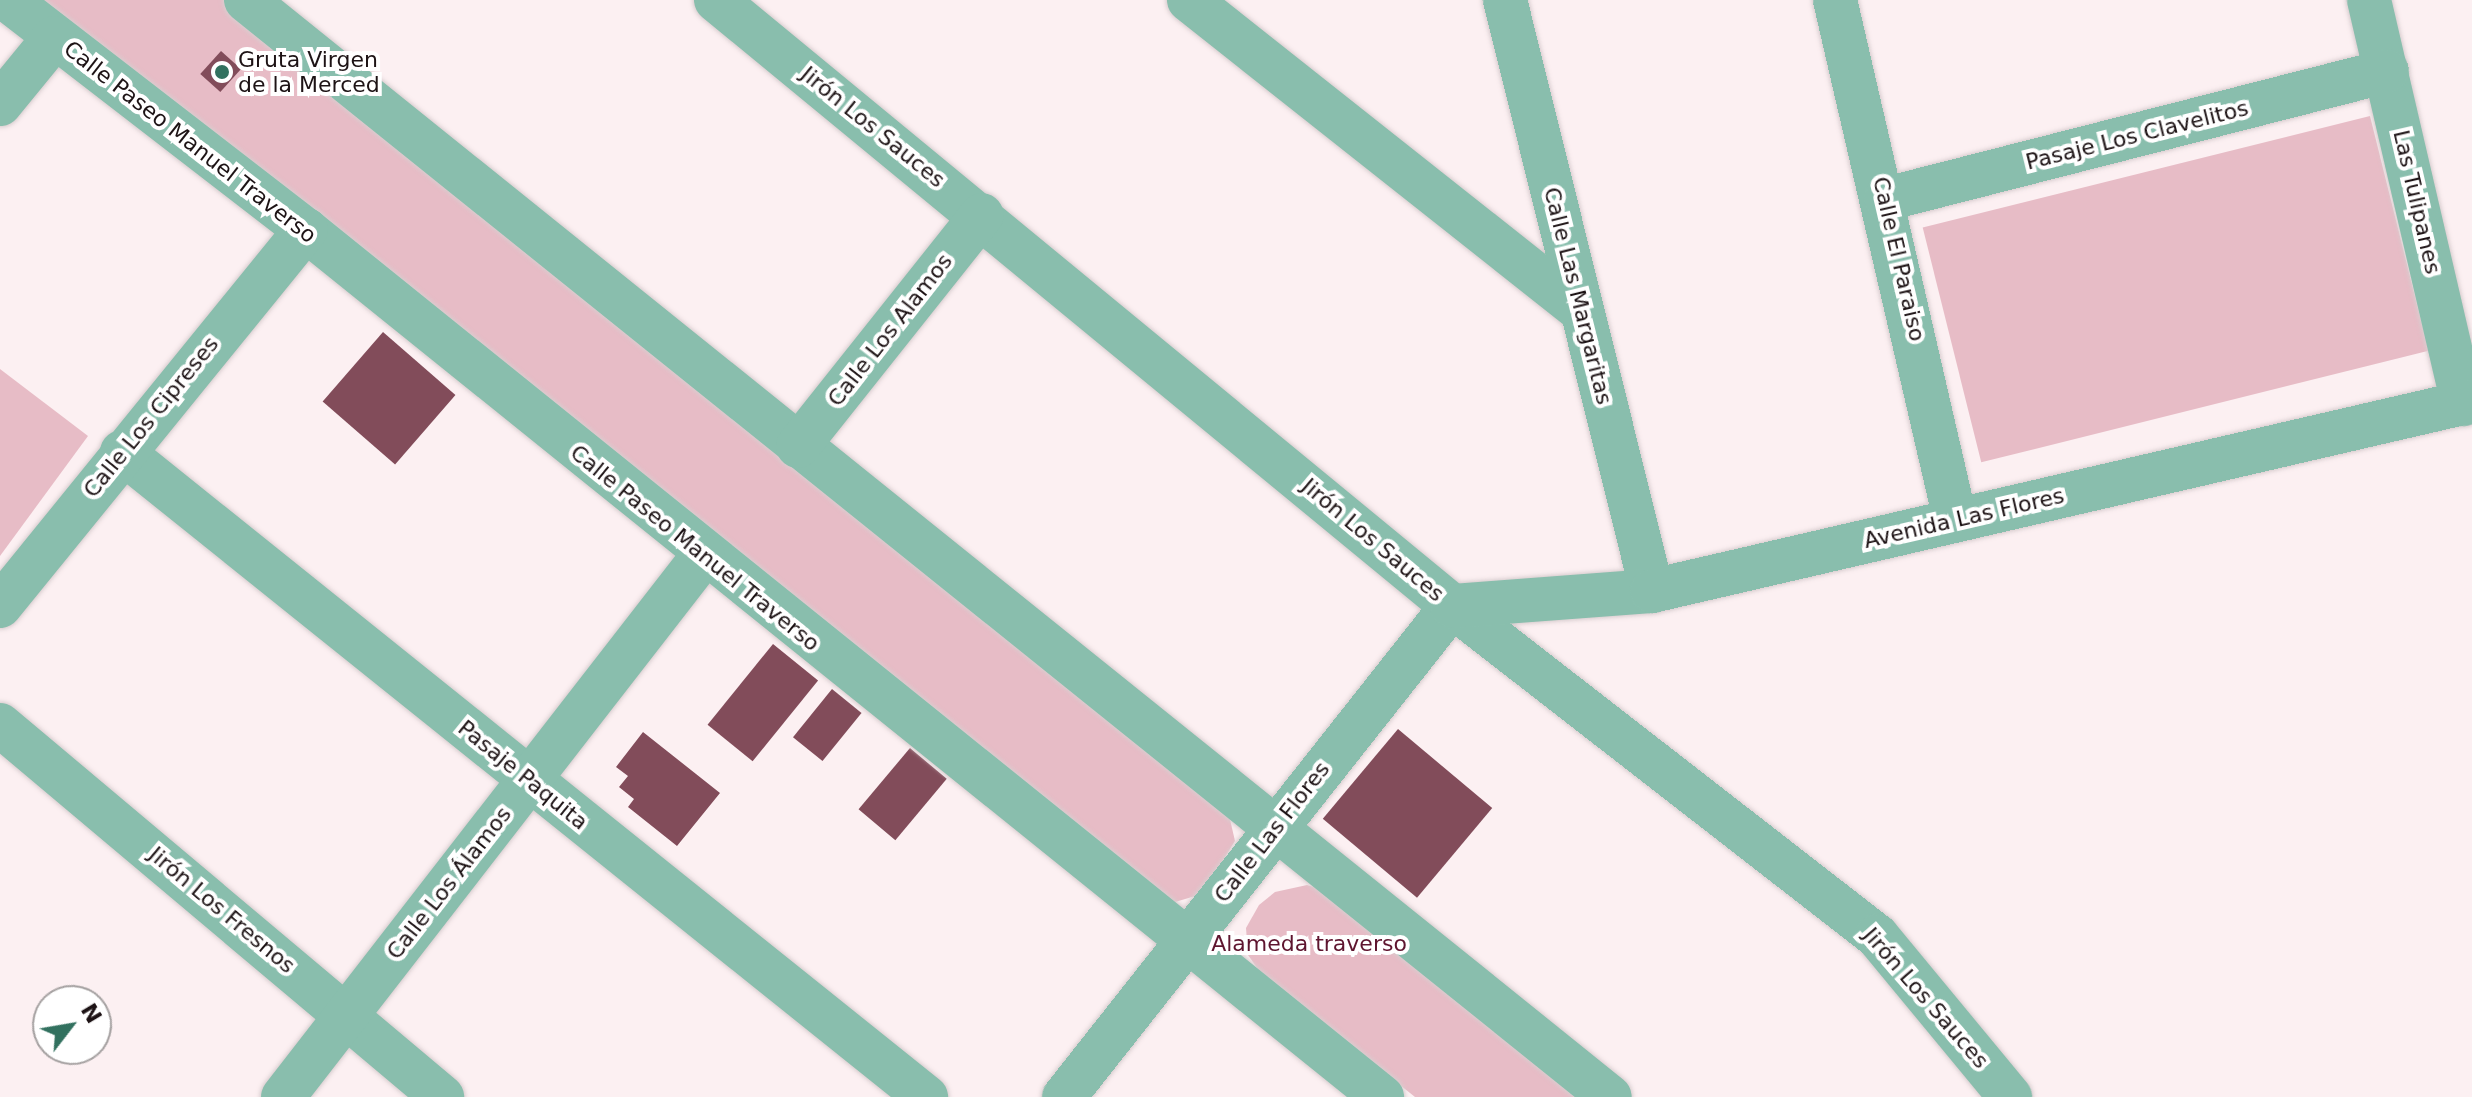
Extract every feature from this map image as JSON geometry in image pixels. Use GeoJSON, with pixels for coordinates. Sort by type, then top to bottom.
{"type":"FeatureCollection","features":[{"type":"Feature","properties":{"kind":"street","name":"Calle Paseo Manuel Traverso"},"geometry":{"type":"LineString","coordinates":[[8,0],[306,230],[703,556],[1382,1097]]}},
{"type":"Feature","properties":{"kind":"street","name":"Jirón Los Sauces"},"geometry":{"type":"LineString","coordinates":[[716,0],[982,215],[1452,606],[1877,936],[2010,1097]]}},
{"type":"Feature","properties":{"kind":"street"},"geometry":{"type":"LineString","coordinates":[[1189,0],[1582,311]]}},
{"type":"Feature","properties":{"kind":"street","name":"Calle Las Margaritas"},"geometry":{"type":"LineString","coordinates":[[1505,0],[1652,591]]}},
{"type":"Feature","properties":{"kind":"street","name":"Calle El Paraiso"},"geometry":{"type":"LineString","coordinates":[[1835,0],[1886,199],[1955,519]]}},
{"type":"Feature","properties":{"kind":"street","name":"Las Tulipanes"},"geometry":{"type":"LineString","coordinates":[[2369,0],[2468,403]]}},
{"type":"Feature","properties":{"kind":"street"},"geometry":{"type":"LineString","coordinates":[[262,5],[1272,831],[1610,1097]]}},
{"type":"Feature","properties":{"kind":"street"},"geometry":{"type":"LineString","coordinates":[[0,104],[54,38]]}},
{"type":"Feature","properties":{"kind":"street","name":"Pasaje Los Clavelitos"},"geometry":{"type":"LineString","coordinates":[[1886,199],[2387,71]]}},
{"type":"Feature","properties":{"kind":"street","name":"Calle Los Alamos"},"geometry":{"type":"LineString","coordinates":[[798,446],[982,215]]}},
{"type":"Feature","properties":{"kind":"street","name":"Calle Los Cipreses"},"geometry":{"type":"LineString","coordinates":[[0,606],[122,452],[306,230]]}},
{"type":"Feature","properties":{"kind":"street","name":"Avenida Las Flores"},"geometry":{"type":"LineString","coordinates":[[1452,606],[1652,591],[2468,403]]}},
{"type":"Feature","properties":{"kind":"street","name":"Pasaje Paquita"},"geometry":{"type":"LineString","coordinates":[[122,452],[926,1097]]}},
{"type":"Feature","properties":{"kind":"street","name":"Calle Los Álamos"},"geometry":{"type":"LineString","coordinates":[[283,1097],[703,556]]}},
{"type":"Feature","properties":{"kind":"street","name":"Calle Las Flores"},"geometry":{"type":"LineString","coordinates":[[1064,1097],[1452,606]]}},
{"type":"Feature","properties":{"kind":"street","name":"Jirón Los Fresnos"},"geometry":{"type":"LineString","coordinates":[[0,725],[442,1097]]}},
{"type":"Feature","properties":{"kind":"green space","name":"Alameda traverso"},"geometry":{"type":"Polygon","coordinates":[[[32,0],[224,0],[1229,815],[1235,841],[1202,894],[1165,905],[32,0]]]}},
{"type":"Feature","properties":{"kind":"green space"},"geometry":{"type":"Polygon","coordinates":[[[2370,116],[2429,351],[1981,462],[1923,228],[2370,116]]]}},
{"type":"Feature","properties":{"kind":"green space"},"geometry":{"type":"Polygon","coordinates":[[[0,369],[88,436],[0,556],[0,369]]]}},
{"type":"Feature","properties":{"kind":"green space","name":"Alameda traverso"},"geometry":{"type":"Polygon","coordinates":[[[1307,885],[1333,893],[1590,1097],[1415,1097],[1262,975],[1248,955],[1246,928],[1259,905],[1275,892],[1307,885]]]}},
{"type":"Feature","properties":{"kind":"building","name":"Gruta Virgen de la Merced"},"geometry":{"type":"Polygon","coordinates":[[[221,51],[241,69],[220,92],[200,74],[221,51]]]}},
{"type":"Feature","properties":{"kind":"building"},"geometry":{"type":"Polygon","coordinates":[[[383,332],[455,395],[395,464],[323,401],[383,332]]]}},
{"type":"Feature","properties":{"kind":"building"},"geometry":{"type":"Polygon","coordinates":[[[773,644],[818,681],[753,761],[708,725],[773,644]]]}},
{"type":"Feature","properties":{"kind":"building"},"geometry":{"type":"Polygon","coordinates":[[[832,689],[862,713],[823,761],[793,737],[832,689]]]}},
{"type":"Feature","properties":{"kind":"building"},"geometry":{"type":"Polygon","coordinates":[[[1398,729],[1492,808],[1417,898],[1323,819],[1398,729]]]}},
{"type":"Feature","properties":{"kind":"building"},"geometry":{"type":"Polygon","coordinates":[[[643,732],[720,793],[677,846],[628,807],[634,799],[619,787],[628,776],[616,767],[643,732]]]}},
{"type":"Feature","properties":{"kind":"building"},"geometry":{"type":"Polygon","coordinates":[[[910,748],[947,779],[895,840],[859,809],[910,748]]]}},
{"type":"Feature","properties":{"kind":"place","name":"Gruta Virgen de la Merced"},"geometry":{"type":"Point","coordinates":[222,72]}}]}
